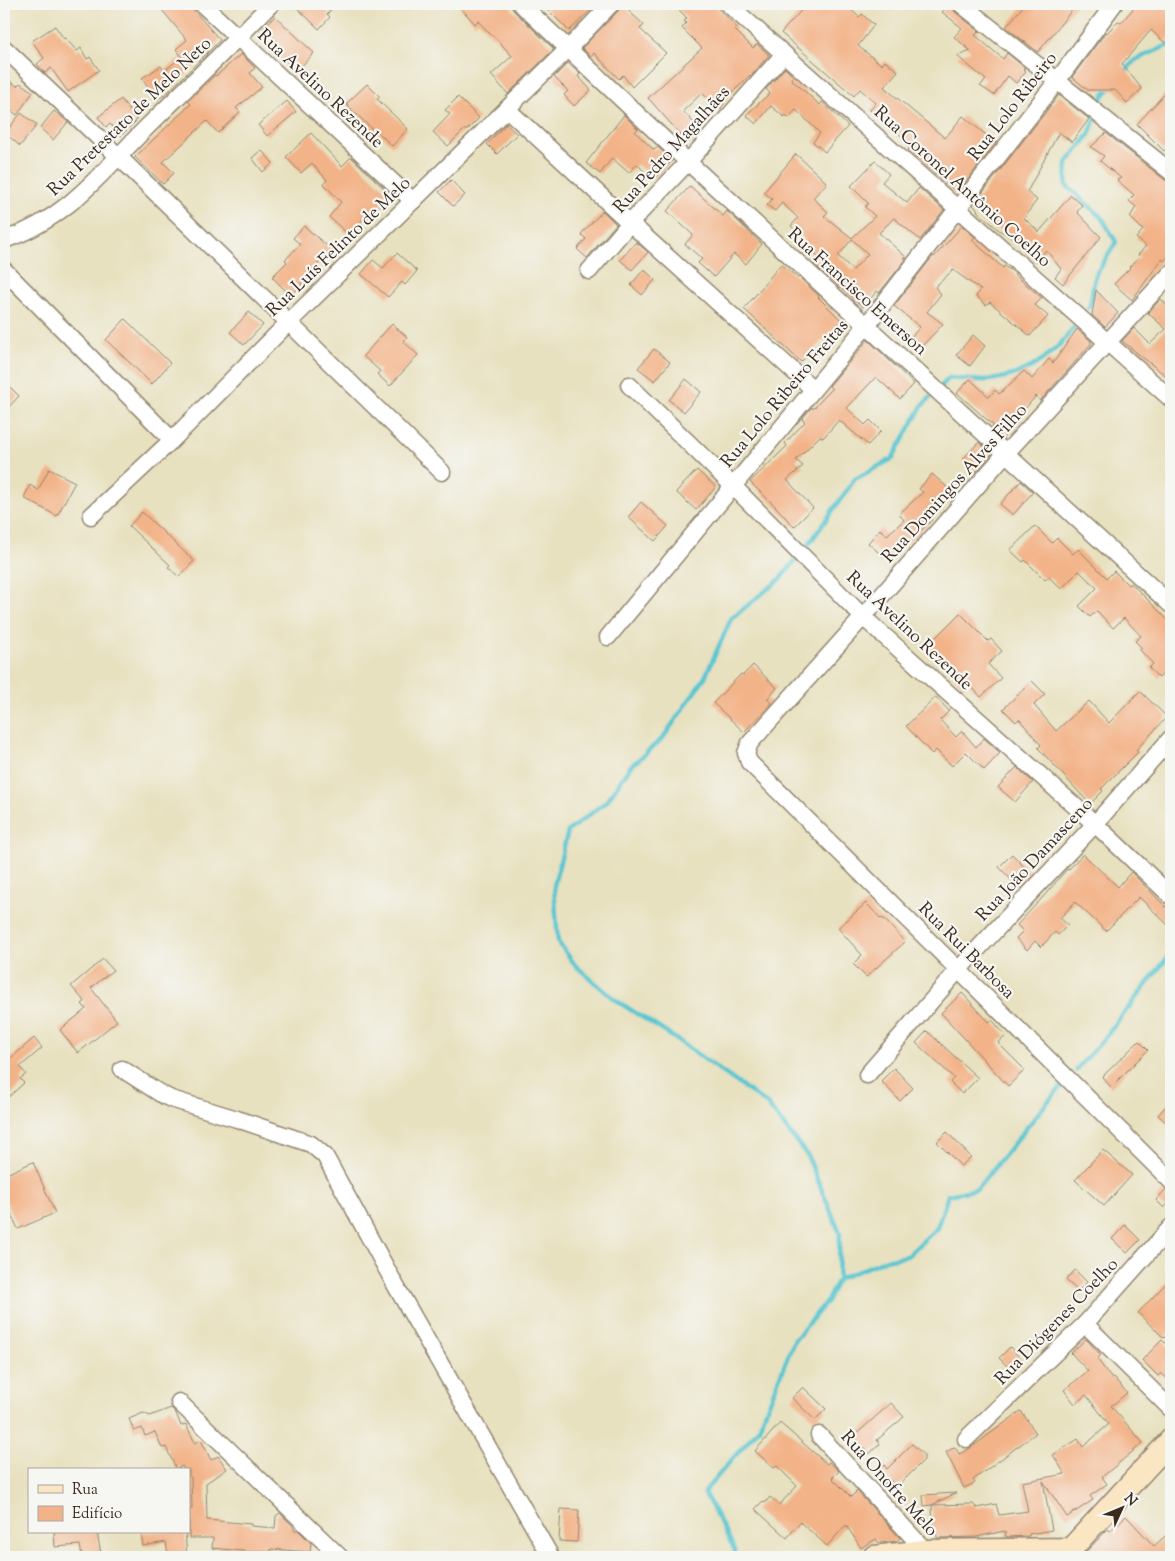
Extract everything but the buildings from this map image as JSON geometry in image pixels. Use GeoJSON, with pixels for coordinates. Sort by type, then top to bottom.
{"type":"FeatureCollection","features":[{"type":"Feature","properties":{"kind":"main road"},"geometry":{"type":"LineString","coordinates":[[874,1557],[928,1554],[1067,1553],[1171,1440]]}},
{"type":"Feature","properties":{"kind":"street","name":"Rua Avelino Rezende"},"geometry":{"type":"LineString","coordinates":[[202,4],[237,39],[413,201]]}},
{"type":"Feature","properties":{"kind":"street","name":"Rua Pretestato de Melo Neto"},"geometry":{"type":"LineString","coordinates":[[4,240],[39,225],[62,211],[82,194],[271,4]]}},
{"type":"Feature","properties":{"kind":"street","name":"Rua Francisco Emerson"},"geometry":{"type":"LineString","coordinates":[[521,4],[688,162],[1171,605]]}},
{"type":"Feature","properties":{"kind":"street","name":"Rua Luís Felinto de Melo"},"geometry":{"type":"LineString","coordinates":[[91,516],[172,440],[288,323],[568,49],[611,4]]}},
{"type":"Feature","properties":{"kind":"street","name":"Rua Coronel Antônio Coelho"},"geometry":{"type":"LineString","coordinates":[[728,4],[1171,399]]}},
{"type":"Feature","properties":{"kind":"street"},"geometry":{"type":"LineString","coordinates":[[961,4],[1171,172]]}},
{"type":"Feature","properties":{"kind":"street","name":"Rua Lolo Ribeiro"},"geometry":{"type":"LineString","coordinates":[[866,326],[1057,81],[1114,4]]}},
{"type":"Feature","properties":{"kind":"street"},"geometry":{"type":"LineString","coordinates":[[4,48],[118,156],[442,472]]}},
{"type":"Feature","properties":{"kind":"street","name":"Rua Pedro Magalhães"},"geometry":{"type":"LineString","coordinates":[[589,271],[630,223],[688,162],[784,54]]}},
{"type":"Feature","properties":{"kind":"street"},"geometry":{"type":"LineString","coordinates":[[507,109],[813,390]]}},
{"type":"Feature","properties":{"kind":"street"},"geometry":{"type":"LineString","coordinates":[[5,274],[172,440]]}},
{"type":"Feature","properties":{"kind":"street","name":"Rua Domingos Alves Filho"},"geometry":{"type":"LineString","coordinates":[[750,743],[1006,453],[1171,274]]}},
{"type":"Feature","properties":{"kind":"street","name":"Rua Lolo Ribeiro Freitas"},"geometry":{"type":"LineString","coordinates":[[608,637],[866,326]]}},
{"type":"Feature","properties":{"kind":"street","name":"Rua Avelino Rezende"},"geometry":{"type":"LineString","coordinates":[[629,385],[863,616],[1171,896]]}},
{"type":"Feature","properties":{"kind":"street","name":"Rua João Damasceno"},"geometry":{"type":"LineString","coordinates":[[867,1075],[959,969],[1171,738]]}},
{"type":"Feature","properties":{"kind":"street","name":"Rua Rui Barbosa"},"geometry":{"type":"LineString","coordinates":[[750,743],[746,753],[749,762],[1171,1181]]}},
{"type":"Feature","properties":{"kind":"street"},"geometry":{"type":"LineString","coordinates":[[122,1069],[171,1099],[311,1144],[325,1156],[397,1288],[551,1557]]}},
{"type":"Feature","properties":{"kind":"street","name":"Rua Diógenes Coelho"},"geometry":{"type":"LineString","coordinates":[[966,1439],[1085,1324],[1171,1227]]}},
{"type":"Feature","properties":{"kind":"street"},"geometry":{"type":"LineString","coordinates":[[1085,1324],[1171,1408]]}},
{"type":"Feature","properties":{"kind":"street"},"geometry":{"type":"LineString","coordinates":[[179,1402],[340,1557]]}},
{"type":"Feature","properties":{"kind":"street","name":"Rua Onofre Melo"},"geometry":{"type":"LineString","coordinates":[[819,1436],[928,1554]]}},
{"type":"Feature","properties":{"kind":"waterway"},"geometry":{"type":"LineString","coordinates":[[1123,74],[1135,60],[1171,44]]}},
{"type":"Feature","properties":{"kind":"waterway"},"geometry":{"type":"LineString","coordinates":[[1098,108],[1102,97],[1112,86]]}},
{"type":"Feature","properties":{"kind":"waterway"},"geometry":{"type":"LineString","coordinates":[[1088,308],[1095,276],[1116,242],[1102,218],[1066,185],[1067,163],[1089,135],[1096,116]]}},
{"type":"Feature","properties":{"kind":"waterway"},"geometry":{"type":"LineString","coordinates":[[838,1279],[840,1233],[807,1155],[767,1104],[679,1041],[614,999],[576,966],[558,942],[554,885],[568,831],[606,802],[630,767],[663,738],[705,677],[731,619],[780,579],[809,544],[855,479],[892,459],[922,406],[949,378],[990,380],[1008,376],[1030,367],[1050,354],[1074,327]]}},
{"type":"Feature","properties":{"kind":"waterway"},"geometry":{"type":"LineString","coordinates":[[1076,1070],[1107,1035],[1171,953]]}},
{"type":"Feature","properties":{"kind":"waterway"},"geometry":{"type":"LineString","coordinates":[[735,1557],[735,1550],[704,1492],[759,1428],[794,1341],[827,1301],[838,1279],[885,1260],[907,1256],[937,1228],[948,1195],[977,1189],[1061,1087]]}}]}
